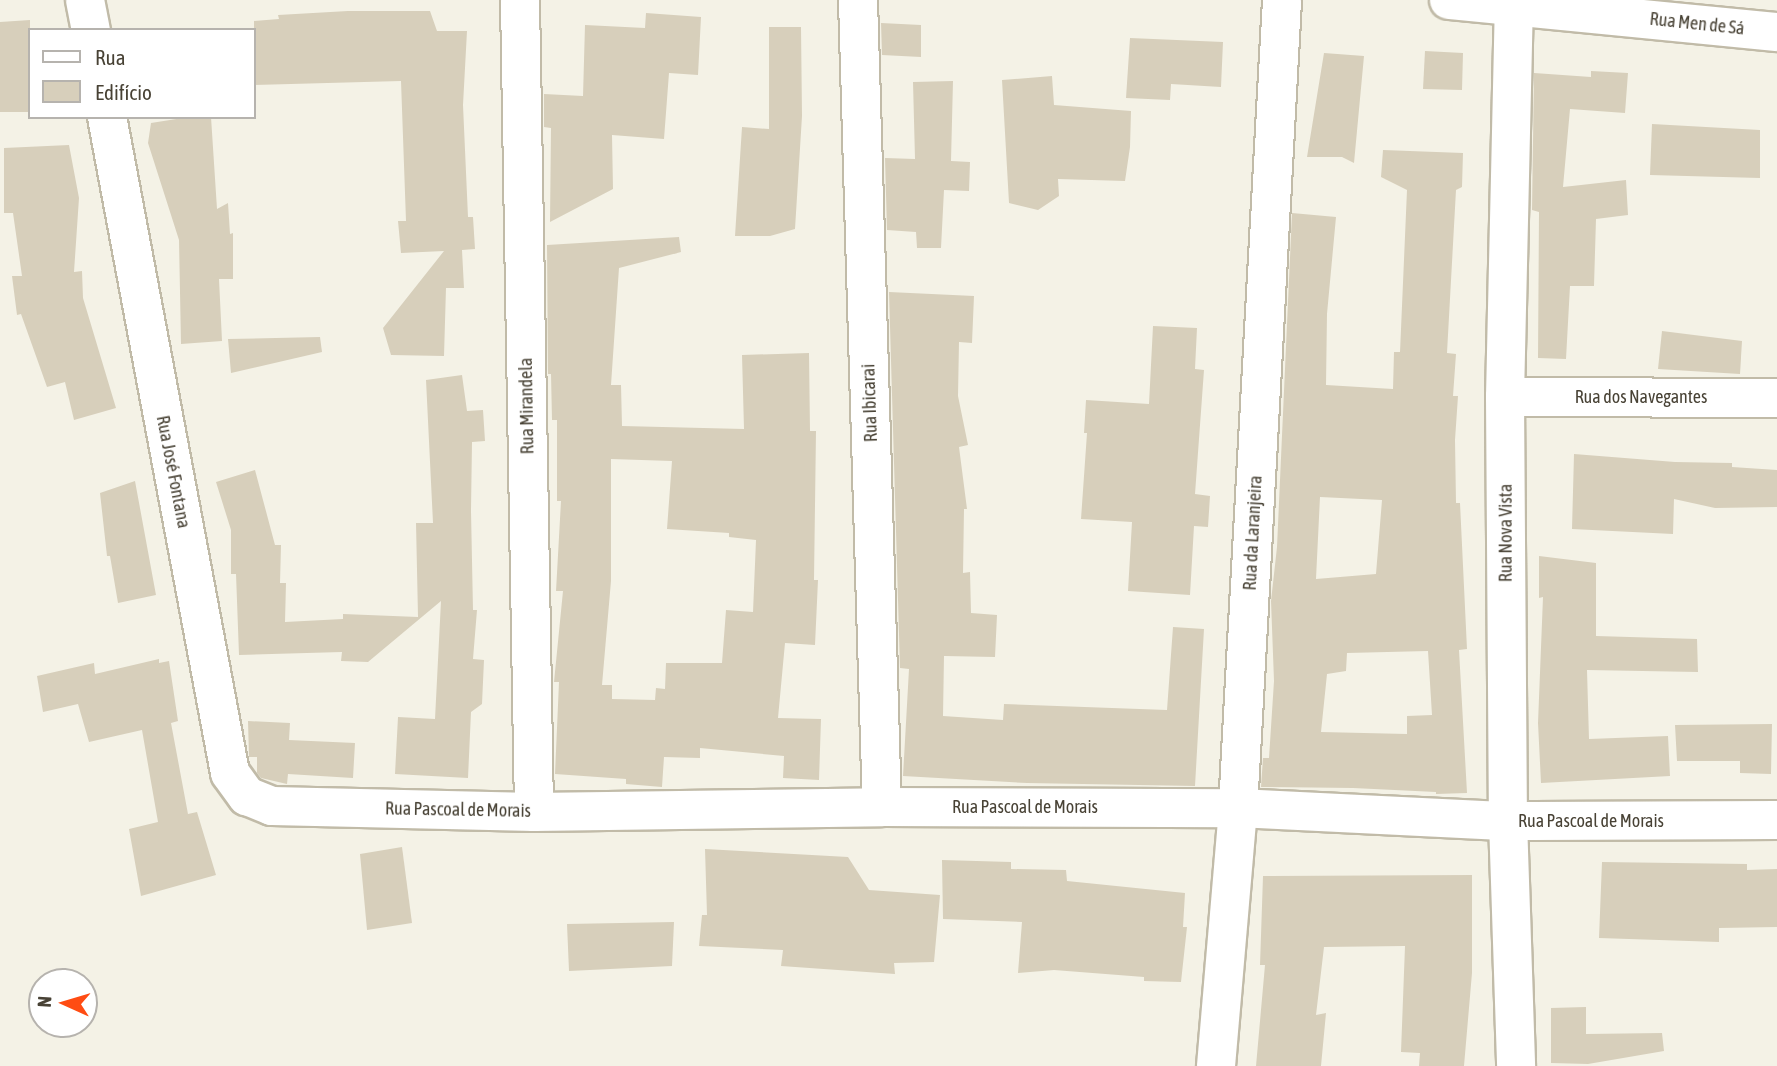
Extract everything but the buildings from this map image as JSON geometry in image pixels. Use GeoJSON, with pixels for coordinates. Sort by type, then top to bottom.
{"type":"FeatureCollection","features":[{"type":"Feature","properties":{"kind":"street"},"geometry":{"type":"LineString","coordinates":[[85,0],[91,28]]}},
{"type":"Feature","properties":{"kind":"street","name":"Rua Mirandela"},"geometry":{"type":"LineString","coordinates":[[520,0],[534,812]]}},
{"type":"Feature","properties":{"kind":"street","name":"Rua Ibicarai"},"geometry":{"type":"LineString","coordinates":[[858,0],[882,807]]}},
{"type":"Feature","properties":{"kind":"street","name":"Rua da Laranjeira"},"geometry":{"type":"LineString","coordinates":[[1216,1066],[1238,808],[1282,0]]}},
{"type":"Feature","properties":{"kind":"street","name":"Rua Men de Sá"},"geometry":{"type":"LineString","coordinates":[[1449,0],[1514,2],[1777,32]]}},
{"type":"Feature","properties":{"kind":"street","name":"Rua Nova Vista"},"geometry":{"type":"LineString","coordinates":[[1514,2],[1505,397],[1508,821],[1517,1066]]}},
{"type":"Feature","properties":{"kind":"street","name":"Rua José Fontana"},"geometry":{"type":"LineString","coordinates":[[107,119],[230,773],[247,796],[272,806]]}},
{"type":"Feature","properties":{"kind":"street","name":"Rua dos Navegantes"},"geometry":{"type":"LineString","coordinates":[[1505,397],[1777,398]]}},
{"type":"Feature","properties":{"kind":"street","name":"Rua Pascoal de Morais"},"geometry":{"type":"LineString","coordinates":[[272,806],[534,812],[882,807],[1238,808],[1508,821],[1777,820]]}}]}
